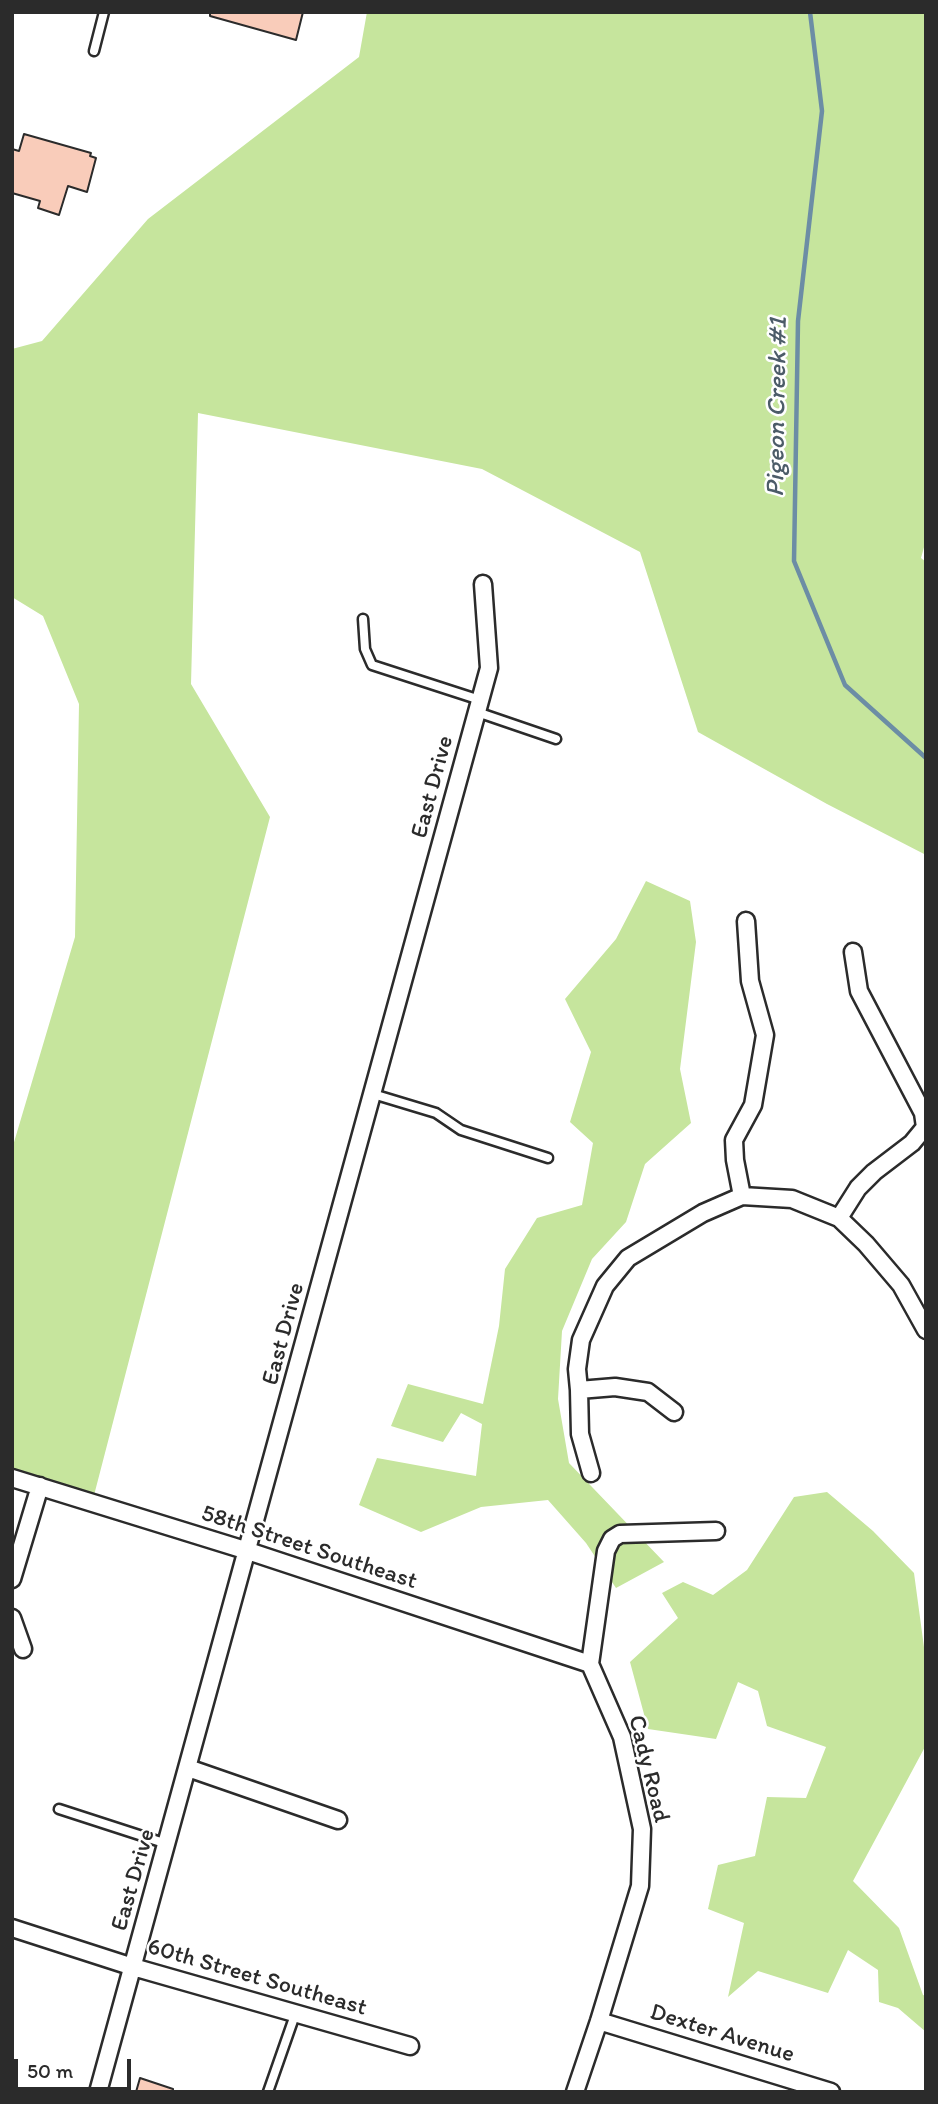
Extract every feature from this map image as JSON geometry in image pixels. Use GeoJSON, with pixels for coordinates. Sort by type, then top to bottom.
{"type":"FeatureCollection","features":[{"type":"Feature","properties":{"kind":"street","name":"East Drive"},"geometry":{"type":"LineString","coordinates":[[98,2092],[489,667],[483,584]]}},
{"type":"Feature","properties":{"kind":"street"},"geometry":{"type":"LineString","coordinates":[[742,1196],[734,1140],[753,1105],[765,1035],[750,981],[746,921]]}},
{"type":"Feature","properties":{"kind":"street"},"geometry":{"type":"LineString","coordinates":[[839,1218],[858,1188],[874,1171],[912,1143],[925,1126],[923,1113],[859,991],[853,952]]}},
{"type":"Feature","properties":{"kind":"street"},"geometry":{"type":"LineString","coordinates":[[591,1473],[580,1434],[577,1369],[581,1340],[605,1286],[628,1258],[703,1213],[742,1196],[792,1199],[839,1218],[866,1244],[921,1310],[926,1329]]}},
{"type":"Feature","properties":{"kind":"street"},"geometry":{"type":"LineString","coordinates":[[579,1390],[615,1387],[648,1392],[674,1412]]}},
{"type":"Feature","properties":{"kind":"street","name":"58th Street Southeast"},"geometry":{"type":"LineString","coordinates":[[12,1478],[248,1551],[590,1664]]}},
{"type":"Feature","properties":{"kind":"street"},"geometry":{"type":"LineString","coordinates":[[12,1579],[40,1486]]}},
{"type":"Feature","properties":{"kind":"street"},"geometry":{"type":"LineString","coordinates":[[590,1664],[606,1551],[612,1539],[620,1534],[716,1531]]}},
{"type":"Feature","properties":{"kind":"street"},"geometry":{"type":"LineString","coordinates":[[12,1618],[23,1649]]}},
{"type":"Feature","properties":{"kind":"street","name":"Cady Road"},"geometry":{"type":"LineString","coordinates":[[575,2092],[640,1886],[642,1829],[621,1737],[590,1664]]}},
{"type":"Feature","properties":{"kind":"street"},"geometry":{"type":"LineString","coordinates":[[188,1768],[338,1820]]}},
{"type":"Feature","properties":{"kind":"street","name":"60th Street Southeast"},"geometry":{"type":"LineString","coordinates":[[12,1928],[133,1967],[410,2046]]}},
{"type":"Feature","properties":{"kind":"street","name":"Dexter Avenue"},"geometry":{"type":"LineString","coordinates":[[599,2021],[831,2092]]}},
{"type":"Feature","properties":{"kind":"lane"},"geometry":{"type":"LineString","coordinates":[[94,51],[104,12]]}},
{"type":"Feature","properties":{"kind":"lane"},"geometry":{"type":"LineString","coordinates":[[363,619],[365,649],[372,666],[556,739]]}},
{"type":"Feature","properties":{"kind":"lane"},"geometry":{"type":"LineString","coordinates":[[373,1094],[436,1114],[461,1130],[548,1158]]}},
{"type":"Feature","properties":{"kind":"lane"},"geometry":{"type":"LineString","coordinates":[[59,1808],[167,1844]]}},
{"type":"Feature","properties":{"kind":"lane"},"geometry":{"type":"LineString","coordinates":[[268,2092],[296,2012]]}},
{"type":"Feature","properties":{"kind":"green space"},"geometry":{"type":"Polygon","coordinates":[[[367,12],[926,12],[926,540],[921,558],[926,562],[926,855],[827,804],[698,732],[640,552],[482,469],[198,413],[191,684],[270,817],[92,1503],[12,1478],[12,1149],[75,937],[79,704],[43,616],[12,597],[12,349],[42,341],[148,219],[359,57],[367,12]]]}},
{"type":"Feature","properties":{"kind":"green space"},"geometry":{"type":"Polygon","coordinates":[[[646,881],[690,901],[696,942],[680,1069],[691,1123],[645,1164],[626,1222],[592,1259],[562,1331],[558,1399],[569,1463],[664,1562],[616,1588],[586,1543],[548,1500],[481,1507],[421,1532],[359,1505],[377,1458],[476,1476],[482,1424],[461,1413],[443,1442],[391,1426],[408,1384],[483,1404],[499,1326],[505,1269],[537,1218],[582,1205],[593,1143],[570,1122],[591,1052],[565,999],[616,939],[646,881]]]}},
{"type":"Feature","properties":{"kind":"green space"},"geometry":{"type":"Polygon","coordinates":[[[827,1492],[873,1531],[914,1573],[926,1662],[926,1745],[853,1881],[899,1928],[923,1995],[926,1996],[926,2032],[898,2008],[879,2002],[878,1970],[848,1950],[828,1993],[758,1971],[728,1997],[744,1923],[708,1909],[718,1865],[755,1856],[767,1797],[806,1798],[826,1747],[767,1726],[758,1691],[738,1682],[716,1739],[648,1729],[630,1662],[678,1618],[662,1593],[683,1582],[713,1595],[747,1570],[794,1497],[827,1492]]]}},
{"type":"Feature","properties":{"kind":"building"},"geometry":{"type":"Polygon","coordinates":[[[210,12],[303,12],[296,40],[210,16],[210,12]]]}},
{"type":"Feature","properties":{"kind":"building"},"geometry":{"type":"Polygon","coordinates":[[[24,134],[91,153],[90,156],[96,158],[87,192],[68,186],[59,215],[38,208],[40,201],[12,193],[12,149],[19,151],[24,134]]]}},
{"type":"Feature","properties":{"kind":"building"},"geometry":{"type":"Polygon","coordinates":[[[140,2078],[173,2089],[173,2092],[136,2092],[140,2078]]]}},
{"type":"Feature","properties":{"kind":"waterway","name":"Pigeon Creek #1"},"geometry":{"type":"LineString","coordinates":[[810,12],[822,111],[798,321],[794,561],[845,685],[926,758]]}}]}
